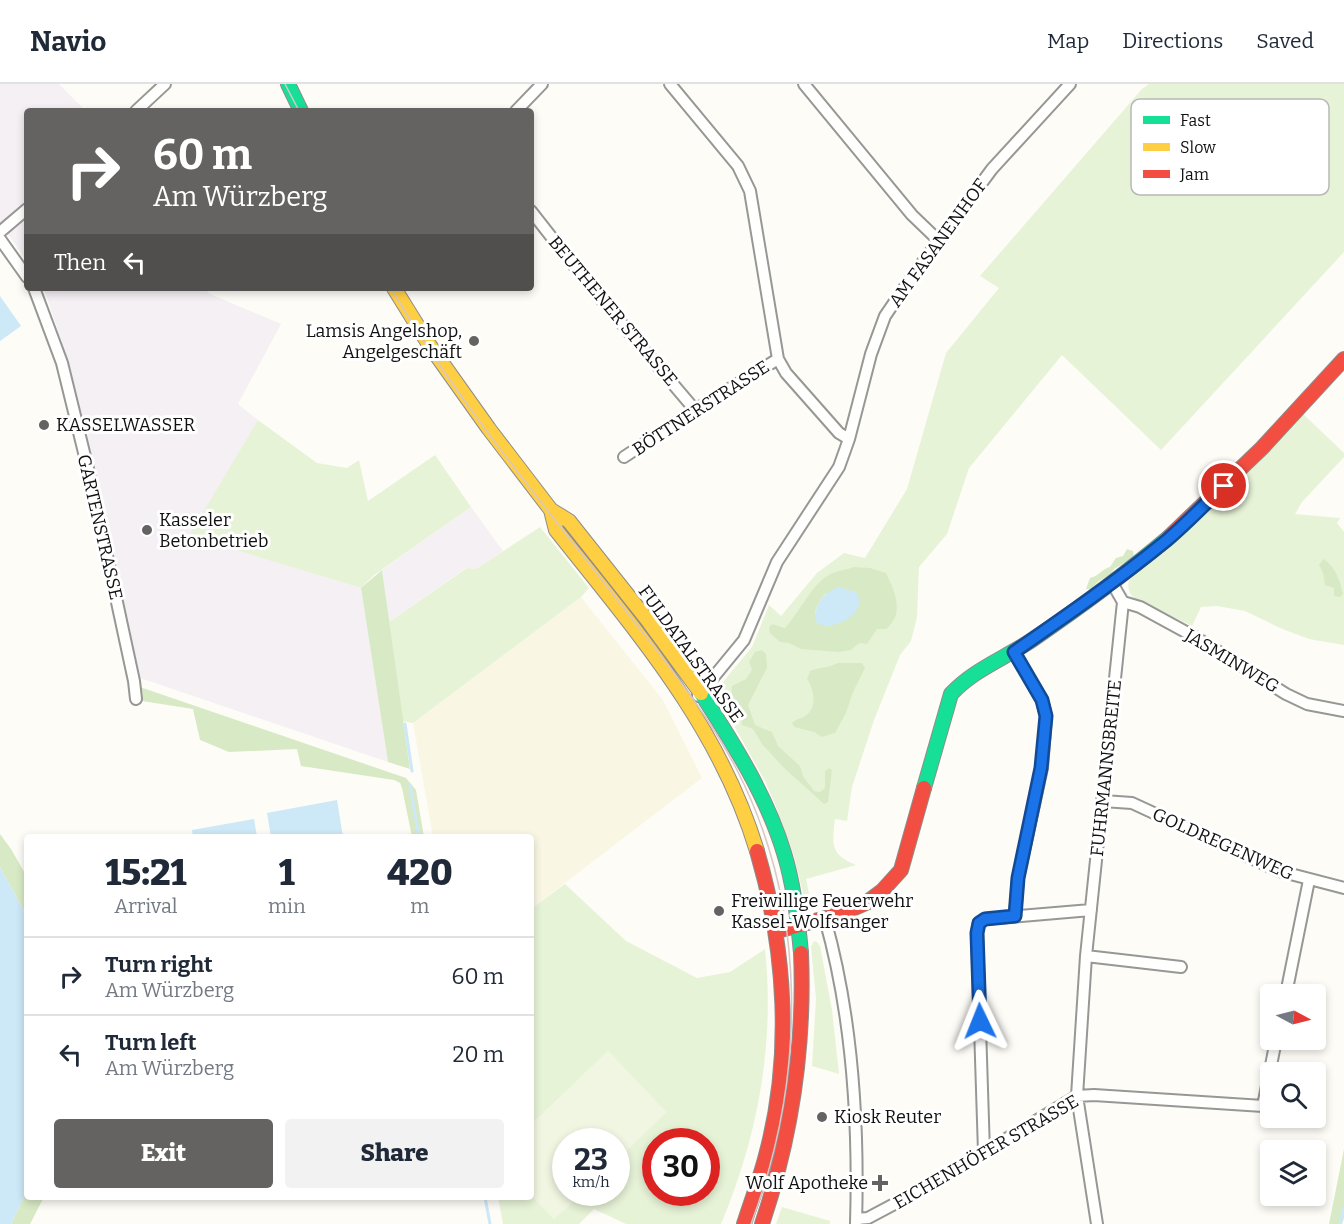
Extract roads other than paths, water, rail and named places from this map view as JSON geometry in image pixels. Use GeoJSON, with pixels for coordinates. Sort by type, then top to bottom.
{"type":"FeatureCollection","features":[{"type":"Feature","properties":{"kind":"main road"},"geometry":{"type":"LineString","coordinates":[[288,84],[300,108]]}},
{"type":"Feature","properties":{"kind":"main road","name":"FULDATALSTRASSE"},"geometry":{"type":"LineString","coordinates":[[396,291],[465,399],[551,510],[569,521],[701,693],[753,778],[773,824],[793,886],[799,926],[802,993],[799,1070],[791,1127],[762,1224]]}},
{"type":"Feature","properties":{"kind":"main road"},"geometry":{"type":"LineString","coordinates":[[777,931],[825,919],[875,898],[900,870],[951,694],[958,685],[1014,652],[1112,583],[1169,538],[1224,486],[1344,359]]}},
{"type":"Feature","properties":{"kind":"main road","name":"FULDATALSTRASSE"},"geometry":{"type":"LineString","coordinates":[[551,510],[556,530],[688,703],[732,782],[747,817],[770,892],[777,931],[784,1004],[781,1072],[776,1114],[766,1158],[744,1224]]}},
{"type":"Feature","properties":{"kind":"street"},"geometry":{"type":"LineString","coordinates":[[139,108],[165,84]]}},
{"type":"Feature","properties":{"kind":"street"},"geometry":{"type":"LineString","coordinates":[[519,108],[542,84]]}},
{"type":"Feature","properties":{"kind":"street","name":"BÖTTNERSTRASSE"},"geometry":{"type":"LineString","coordinates":[[670,84],[738,166],[750,191],[778,359],[786,373],[839,433],[849,439]]}},
{"type":"Feature","properties":{"kind":"street"},"geometry":{"type":"LineString","coordinates":[[804,84],[912,215],[938,240]]}},
{"type":"Feature","properties":{"kind":"street"},"geometry":{"type":"LineString","coordinates":[[1053,84],[1062,93]]}},
{"type":"Feature","properties":{"kind":"street","name":"AM FASANENHOF"},"geometry":{"type":"LineString","coordinates":[[688,703],[701,693],[744,640],[777,562],[840,467],[871,354],[885,316],[938,240],[992,169],[1070,84]]}},
{"type":"Feature","properties":{"kind":"street"},"geometry":{"type":"LineString","coordinates":[[0,232],[24,212]]}},
{"type":"Feature","properties":{"kind":"street","name":"BEUTHENER STRASSE"},"geometry":{"type":"LineString","coordinates":[[534,215],[589,285],[695,410]]}},
{"type":"Feature","properties":{"kind":"street"},"geometry":{"type":"LineString","coordinates":[[0,239],[24,273]]}},
{"type":"Feature","properties":{"kind":"street","name":"GARTENSTRASSE"},"geometry":{"type":"LineString","coordinates":[[35,291],[62,363],[120,616],[136,699]]}},
{"type":"Feature","properties":{"kind":"street","name":"BÖTTNERSTRASSE"},"geometry":{"type":"LineString","coordinates":[[624,457],[778,359]]}},
{"type":"Feature","properties":{"kind":"street"},"geometry":{"type":"LineString","coordinates":[[1112,583],[1123,602]]}},
{"type":"Feature","properties":{"kind":"street","name":"JASMINWEG"},"geometry":{"type":"LineString","coordinates":[[1123,602],[1140,607],[1195,637],[1286,694],[1307,704],[1344,711]]}},
{"type":"Feature","properties":{"kind":"street","name":"FUHRMANNSBREITE"},"geometry":{"type":"LineString","coordinates":[[1097,1224],[1077,1096],[1086,956],[1123,602]]}},
{"type":"Feature","properties":{"kind":"street"},"geometry":{"type":"LineString","coordinates":[[1014,652],[1042,700],[1046,716],[1041,768],[1018,878],[1015,916]]}},
{"type":"Feature","properties":{"kind":"street","name":"GOLDREGENWEG"},"geometry":{"type":"LineString","coordinates":[[1103,801],[1131,803],[1254,861],[1309,880],[1344,888]]}},
{"type":"Feature","properties":{"kind":"street"},"geometry":{"type":"LineString","coordinates":[[1288,984],[1309,880]]}},
{"type":"Feature","properties":{"kind":"street"},"geometry":{"type":"LineString","coordinates":[[984,1152],[977,933],[979,923],[985,919],[1091,910]]}},
{"type":"Feature","properties":{"kind":"street"},"geometry":{"type":"LineString","coordinates":[[825,919],[847,1018],[854,1107],[856,1222]]}},
{"type":"Feature","properties":{"kind":"street"},"geometry":{"type":"LineString","coordinates":[[1086,956],[1181,967]]}},
{"type":"Feature","properties":{"kind":"street","name":"EICHENHÖFER STRASSE"},"geometry":{"type":"LineString","coordinates":[[856,1222],[932,1184],[1077,1096],[1094,1095],[1263,1106],[1274,1050]]}},
{"type":"Feature","properties":{"kind":"water"},"geometry":{"type":"Polygon","coordinates":[[[0,296],[21,326],[0,341],[0,296]]]}},
{"type":"Feature","properties":{"kind":"water"},"geometry":{"type":"Polygon","coordinates":[[[838,587],[856,592],[859,602],[856,611],[839,623],[829,626],[821,625],[816,620],[817,606],[824,596],[838,587]]]}},
{"type":"Feature","properties":{"kind":"water"},"geometry":{"type":"Polygon","coordinates":[[[337,800],[343,834],[270,834],[267,813],[337,800]]]}},
{"type":"Feature","properties":{"kind":"water"},"geometry":{"type":"Polygon","coordinates":[[[254,819],[256,834],[193,834],[192,830],[254,819]]]}},
{"type":"Feature","properties":{"kind":"water"},"geometry":{"type":"Polygon","coordinates":[[[0,867],[24,911],[24,1197],[11,1224],[0,1224],[0,867]]]}},
{"type":"Feature","properties":{"kind":"waterway"},"geometry":{"type":"LineString","coordinates":[[405,724],[412,771]]}},
{"type":"Feature","properties":{"kind":"waterway"},"geometry":{"type":"LineString","coordinates":[[410,785],[418,834]]}},
{"type":"Feature","properties":{"kind":"waterway"},"geometry":{"type":"LineString","coordinates":[[486,1200],[490,1224]]}},
{"type":"Feature","properties":{"kind":"waterway"},"geometry":{"type":"LineString","coordinates":[[1340,1224],[1344,1207]]}},
{"type":"Feature","properties":{"kind":"tram line"},"geometry":{"type":"LineString","coordinates":[[285,84],[297,108]]}},
{"type":"Feature","properties":{"kind":"tram line"},"geometry":{"type":"LineString","coordinates":[[393,291],[472,412],[668,665],[711,725],[736,768],[760,822],[777,878],[787,936],[792,994],[790,1053],[782,1111],[769,1168],[751,1224]]}},
{"type":"Feature","properties":{"kind":"place","name":"Lamsis Angelshop, Angelgeschäft"},"geometry":{"type":"Point","coordinates":[474,341]}},
{"type":"Feature","properties":{"kind":"place","name":"KASSELWASSER"},"geometry":{"type":"Point","coordinates":[44,425]}},
{"type":"Feature","properties":{"kind":"place","name":"Kasseler Betonbetrieb"},"geometry":{"type":"Point","coordinates":[147,530]}},
{"type":"Feature","properties":{"kind":"place","name":"Freiwillige Feuerwehr Kassel-Wolfsanger"},"geometry":{"type":"Point","coordinates":[719,911]}},
{"type":"Feature","properties":{"kind":"place","name":"Kiosk Reuter"},"geometry":{"type":"Point","coordinates":[822,1117]}},
{"type":"Feature","properties":{"kind":"place","name":"Wolf Apotheke"},"geometry":{"type":"Point","coordinates":[880,1183]}}]}
